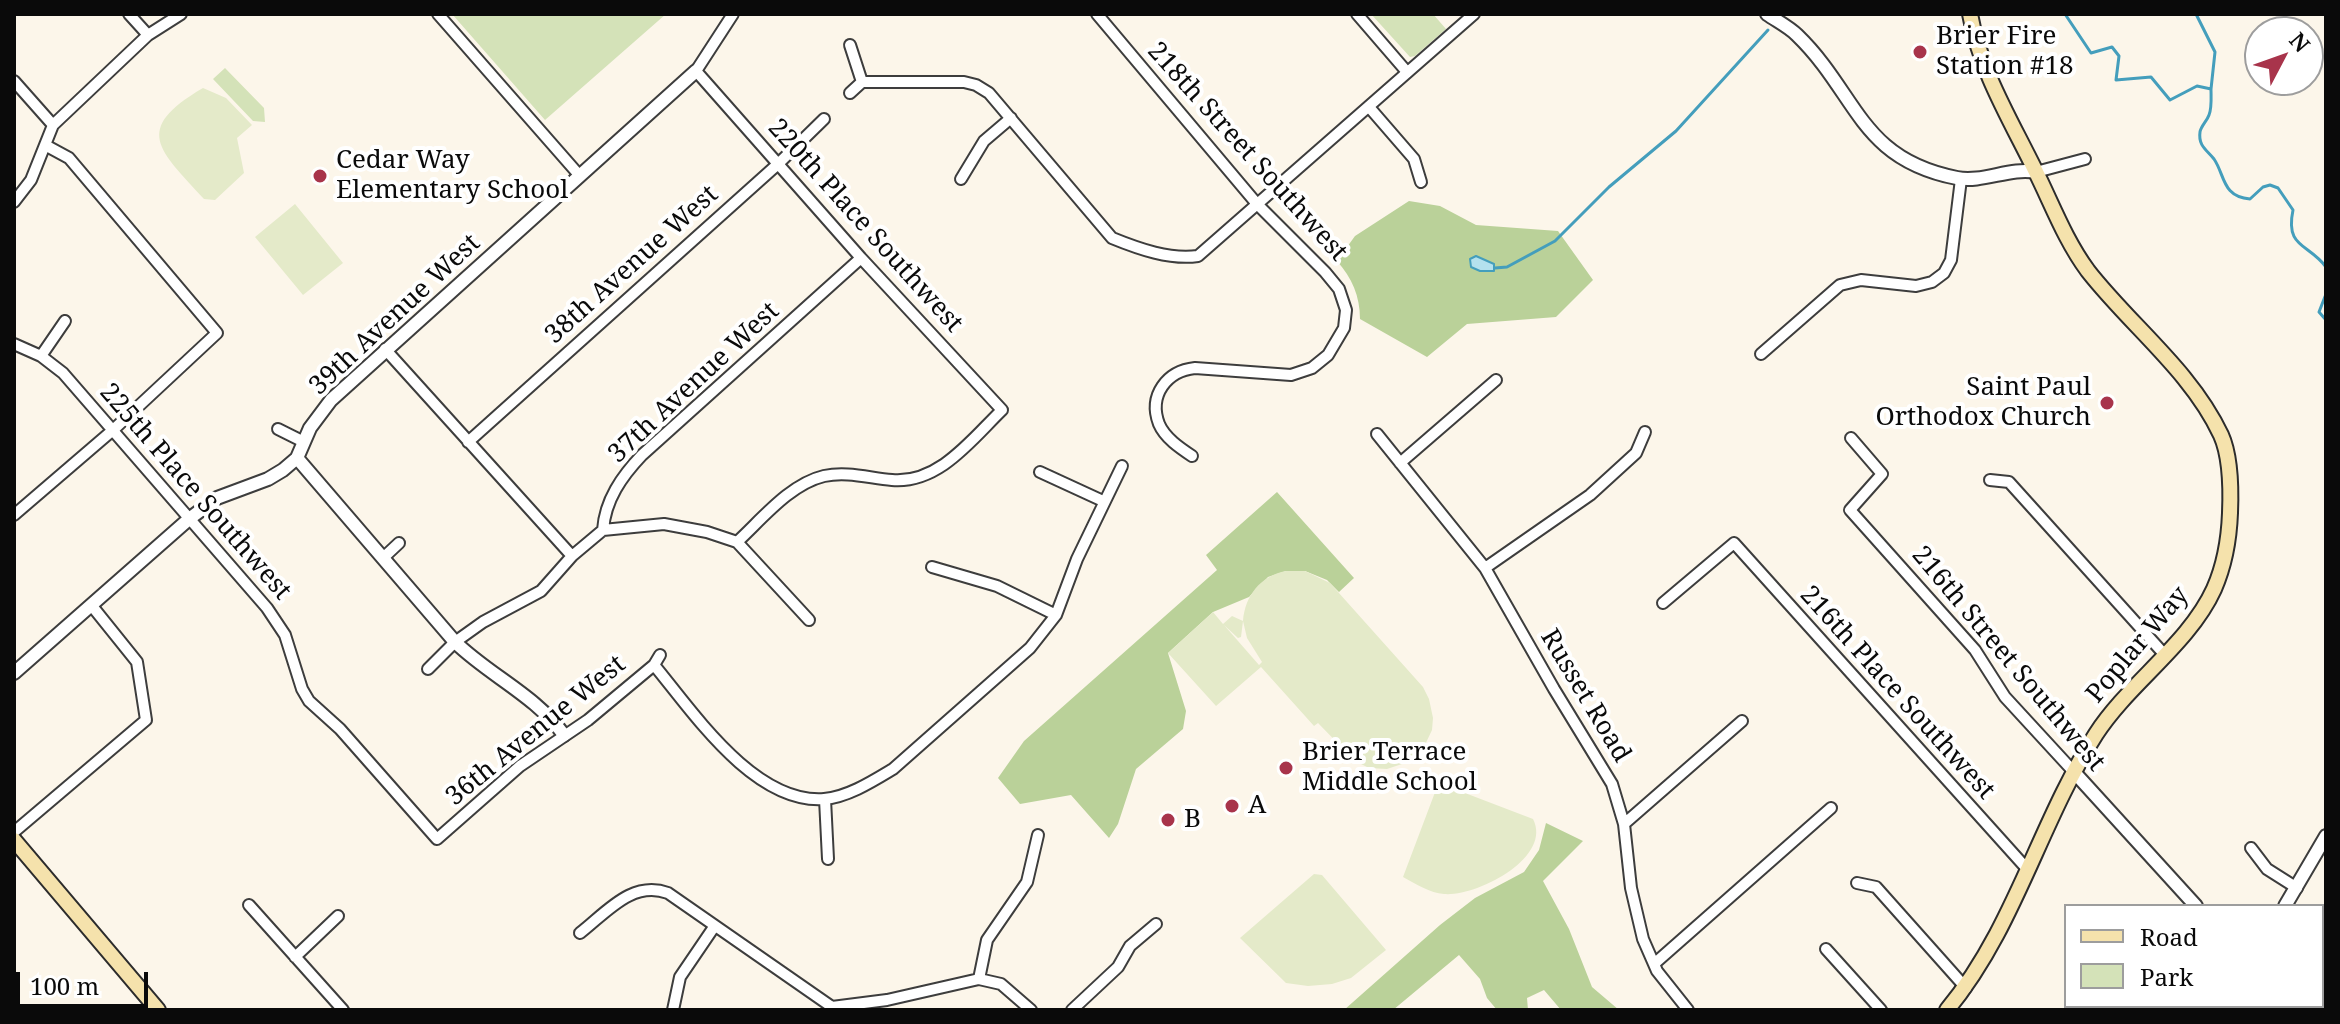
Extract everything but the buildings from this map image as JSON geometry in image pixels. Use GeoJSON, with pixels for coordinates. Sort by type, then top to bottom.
{"type":"FeatureCollection","features":[{"type":"Feature","properties":{"kind":"main road","name":"Poplar Way"},"geometry":{"type":"LineString","coordinates":[[1947,1010],[1987,957],[2074,772],[2112,712],[2204,607],[2223,564],[2229,539],[2231,488],[2222,438],[2199,397],[2088,270],[2056,219],[1989,78],[1970,14]]}},
{"type":"Feature","properties":{"kind":"main road"},"geometry":{"type":"LineString","coordinates":[[14,840],[151,1008]]}},
{"type":"Feature","properties":{"kind":"street"},"geometry":{"type":"LineString","coordinates":[[129,14],[148,35]]}},
{"type":"Feature","properties":{"kind":"street"},"geometry":{"type":"LineString","coordinates":[[14,202],[31,180],[53,125],[148,35],[181,14]]}},
{"type":"Feature","properties":{"kind":"street"},"geometry":{"type":"LineString","coordinates":[[438,14],[580,176]]}},
{"type":"Feature","properties":{"kind":"street"},"geometry":{"type":"LineString","coordinates":[[696,71],[733,14]]}},
{"type":"Feature","properties":{"kind":"street","name":"218th Street Southwest"},"geometry":{"type":"LineString","coordinates":[[1097,14],[1257,204],[1339,289],[1346,310],[1344,328],[1328,355],[1312,368],[1291,375],[1180,369],[1167,378],[1157,395],[1159,423],[1174,444],[1192,456]]}},
{"type":"Feature","properties":{"kind":"street"},"geometry":{"type":"LineString","coordinates":[[1357,14],[1407,72]]}},
{"type":"Feature","properties":{"kind":"street"},"geometry":{"type":"LineString","coordinates":[[850,93],[862,82],[964,82],[976,85],[989,93],[1112,238],[1134,247],[1182,258],[1198,256],[1474,14]]}},
{"type":"Feature","properties":{"kind":"street"},"geometry":{"type":"LineString","coordinates":[[1767,14],[1795,33],[1813,52],[1876,139],[1900,159],[1961,179],[2022,170],[2036,172],[2085,159]]}},
{"type":"Feature","properties":{"kind":"street"},"geometry":{"type":"LineString","coordinates":[[850,45],[862,82]]}},
{"type":"Feature","properties":{"kind":"street","name":"39th Avenue West"},"geometry":{"type":"LineString","coordinates":[[297,458],[310,428],[331,400],[696,71]]}},
{"type":"Feature","properties":{"kind":"street","name":"220th Place Southwest"},"geometry":{"type":"LineString","coordinates":[[696,71],[861,258],[1002,410],[949,462],[923,475],[894,480],[864,474],[824,476],[786,497],[737,542]]}},
{"type":"Feature","properties":{"kind":"street"},"geometry":{"type":"LineString","coordinates":[[14,81],[53,125]]}},
{"type":"Feature","properties":{"kind":"street"},"geometry":{"type":"LineString","coordinates":[[1369,107],[1414,159],[1421,182]]}},
{"type":"Feature","properties":{"kind":"street"},"geometry":{"type":"LineString","coordinates":[[961,179],[984,141],[1011,118]]}},
{"type":"Feature","properties":{"kind":"street","name":"38th Avenue West"},"geometry":{"type":"LineString","coordinates":[[468,442],[778,164],[824,119]]}},
{"type":"Feature","properties":{"kind":"street"},"geometry":{"type":"LineString","coordinates":[[14,515],[113,430],[217,333],[69,158],[45,145]]}},
{"type":"Feature","properties":{"kind":"street"},"geometry":{"type":"LineString","coordinates":[[1761,354],[1840,285],[1861,280],[1916,286],[1932,282],[1944,273],[1951,260],[1961,179]]}},
{"type":"Feature","properties":{"kind":"street","name":"37th Avenue West"},"geometry":{"type":"LineString","coordinates":[[603,530],[604,513],[610,499],[622,478],[642,455],[861,258]]}},
{"type":"Feature","properties":{"kind":"street"},"geometry":{"type":"LineString","coordinates":[[41,356],[65,321]]}},
{"type":"Feature","properties":{"kind":"street","name":"225th Place Southwest"},"geometry":{"type":"LineString","coordinates":[[14,344],[41,356],[63,373],[278,623],[309,701],[340,729],[437,839]]}},
{"type":"Feature","properties":{"kind":"street"},"geometry":{"type":"LineString","coordinates":[[385,349],[572,556]]}},
{"type":"Feature","properties":{"kind":"street"},"geometry":{"type":"LineString","coordinates":[[1400,463],[1496,380]]}},
{"type":"Feature","properties":{"kind":"street"},"geometry":{"type":"LineString","coordinates":[[278,429],[304,442]]}},
{"type":"Feature","properties":{"kind":"street"},"geometry":{"type":"LineString","coordinates":[[1485,568],[1590,495],[1636,453],[1645,432]]}},
{"type":"Feature","properties":{"kind":"street","name":"Russet Road"},"geometry":{"type":"LineString","coordinates":[[1377,434],[1485,568],[1551,685],[1612,784],[1624,824],[1631,888],[1643,939],[1654,964],[1688,1010]]}},
{"type":"Feature","properties":{"kind":"street","name":"216th Street Southwest"},"geometry":{"type":"LineString","coordinates":[[1851,438],[1882,474],[1850,510],[1975,650],[2005,697],[2194,904]]}},
{"type":"Feature","properties":{"kind":"street"},"geometry":{"type":"LineString","coordinates":[[14,673],[189,519],[217,498],[268,479],[297,458],[455,642],[483,667],[549,714],[564,735]]}},
{"type":"Feature","properties":{"kind":"street"},"geometry":{"type":"LineString","coordinates":[[828,859],[825,799],[868,784],[893,769],[1030,648],[1056,615],[1103,501],[1122,466]]}},
{"type":"Feature","properties":{"kind":"street"},"geometry":{"type":"LineString","coordinates":[[1040,472],[1103,501]]}},
{"type":"Feature","properties":{"kind":"street"},"geometry":{"type":"LineString","coordinates":[[1990,480],[2009,482],[2164,654]]}},
{"type":"Feature","properties":{"kind":"street"},"geometry":{"type":"LineString","coordinates":[[428,669],[455,642],[483,622],[541,591],[572,556],[603,530],[664,524],[707,532],[737,542],[809,620]]}},
{"type":"Feature","properties":{"kind":"street"},"geometry":{"type":"LineString","coordinates":[[383,558],[399,543]]}},
{"type":"Feature","properties":{"kind":"street","name":"216th Place Southwest"},"geometry":{"type":"LineString","coordinates":[[1663,603],[1734,543],[2028,870]]}},
{"type":"Feature","properties":{"kind":"street"},"geometry":{"type":"LineString","coordinates":[[932,567],[997,586],[1056,615]]}},
{"type":"Feature","properties":{"kind":"street"},"geometry":{"type":"LineString","coordinates":[[14,832],[146,720],[137,662],[92,606]]}},
{"type":"Feature","properties":{"kind":"street","name":"36th Avenue West"},"geometry":{"type":"LineString","coordinates":[[437,839],[520,766],[588,720],[657,660],[688,706],[742,766],[772,787],[825,799]]}},
{"type":"Feature","properties":{"kind":"street"},"geometry":{"type":"LineString","coordinates":[[1624,824],[1742,721]]}},
{"type":"Feature","properties":{"kind":"street"},"geometry":{"type":"LineString","coordinates":[[1654,964],[1831,808]]}},
{"type":"Feature","properties":{"kind":"street"},"geometry":{"type":"LineString","coordinates":[[979,979],[987,940],[1027,882],[1038,835]]}},
{"type":"Feature","properties":{"kind":"street"},"geometry":{"type":"LineString","coordinates":[[2286,904],[2326,836]]}},
{"type":"Feature","properties":{"kind":"street"},"geometry":{"type":"LineString","coordinates":[[2251,848],[2267,869],[2297,888]]}},
{"type":"Feature","properties":{"kind":"street"},"geometry":{"type":"LineString","coordinates":[[1857,883],[1876,887],[1966,988]]}},
{"type":"Feature","properties":{"kind":"street"},"geometry":{"type":"LineString","coordinates":[[580,933],[632,893],[644,889],[668,893],[832,1009],[979,979],[1001,984],[1031,1010]]}},
{"type":"Feature","properties":{"kind":"street"},"geometry":{"type":"LineString","coordinates":[[249,905],[343,1010]]}},
{"type":"Feature","properties":{"kind":"street"},"geometry":{"type":"LineString","coordinates":[[295,957],[338,916]]}},
{"type":"Feature","properties":{"kind":"street"},"geometry":{"type":"LineString","coordinates":[[1072,1010],[1118,967],[1130,946],[1156,924]]}},
{"type":"Feature","properties":{"kind":"street"},"geometry":{"type":"LineString","coordinates":[[673,1010],[680,977],[714,927]]}},
{"type":"Feature","properties":{"kind":"street"},"geometry":{"type":"LineString","coordinates":[[1826,949],[1881,1010]]}},
{"type":"Feature","properties":{"kind":"green space"},"geometry":{"type":"Polygon","coordinates":[[[452,14],[666,14],[545,120],[452,14]]]}},
{"type":"Feature","properties":{"kind":"green space"},"geometry":{"type":"Polygon","coordinates":[[[1371,14],[1433,14],[1446,29],[1410,57],[1371,14]]]}},
{"type":"Feature","properties":{"kind":"green space"},"geometry":{"type":"Polygon","coordinates":[[[225,68],[264,108],[265,122],[253,121],[213,79],[225,68]]]}},
{"type":"Feature","properties":{"kind":"green space"},"geometry":{"type":"Polygon","coordinates":[[[203,88],[226,98],[252,125],[237,138],[244,173],[215,200],[204,199],[175,167],[160,141],[160,129],[167,116],[203,88]]]}},
{"type":"Feature","properties":{"kind":"green space"},"geometry":{"type":"Polygon","coordinates":[[[1409,201],[1440,206],[1476,225],[1558,231],[1593,280],[1556,317],[1467,324],[1427,357],[1360,319],[1354,288],[1337,261],[1355,236],[1409,201]]]}},
{"type":"Feature","properties":{"kind":"green space"},"geometry":{"type":"Polygon","coordinates":[[[295,204],[343,263],[303,295],[255,237],[295,204]]]}},
{"type":"Feature","properties":{"kind":"green space"},"geometry":{"type":"Polygon","coordinates":[[[1277,492],[1354,578],[1339,592],[1327,580],[1305,571],[1286,571],[1268,577],[1249,597],[1213,612],[1168,653],[1186,711],[1183,729],[1136,769],[1118,824],[1109,838],[1071,795],[1020,804],[998,778],[1024,741],[1217,570],[1206,555],[1277,492]]]}},
{"type":"Feature","properties":{"kind":"green space"},"geometry":{"type":"Polygon","coordinates":[[[1305,571],[1330,583],[1423,687],[1433,718],[1432,730],[1423,749],[1408,762],[1387,769],[1369,768],[1355,761],[1318,723],[1314,726],[1261,667],[1216,706],[1168,653],[1213,612],[1223,624],[1232,616],[1243,621],[1247,603],[1256,588],[1277,574],[1305,571]],[[1243,621],[1241,637],[1238,638],[1224,625],[1259,665],[1262,662],[1247,638],[1243,621]]]}},
{"type":"Feature","properties":{"kind":"green space"},"geometry":{"type":"Polygon","coordinates":[[[1444,785],[1533,819],[1536,834],[1532,848],[1508,872],[1474,889],[1444,894],[1423,888],[1403,877],[1437,787],[1444,785]]]}},
{"type":"Feature","properties":{"kind":"green space"},"geometry":{"type":"Polygon","coordinates":[[[1546,823],[1583,841],[1543,881],[1569,929],[1592,987],[1619,1010],[1561,1010],[1544,990],[1527,998],[1528,1010],[1497,1010],[1487,998],[1480,979],[1459,955],[1393,1010],[1344,1010],[1475,898],[1524,872],[1539,850],[1546,823]]]}},
{"type":"Feature","properties":{"kind":"green space"},"geometry":{"type":"Polygon","coordinates":[[[1314,874],[1322,875],[1386,950],[1351,978],[1332,984],[1308,986],[1286,983],[1240,938],[1314,874]]]}},
{"type":"Feature","properties":{"kind":"water"},"geometry":{"type":"Polygon","coordinates":[[[1476,256],[1494,264],[1494,271],[1471,267],[1470,259],[1476,256]]]}},
{"type":"Feature","properties":{"kind":"waterway"},"geometry":{"type":"LineString","coordinates":[[2065,14],[2091,53],[2112,47],[2119,56],[2116,80],[2151,77],[2170,100],[2197,86],[2211,89],[2210,112],[2201,130],[2200,141],[2218,165],[2229,190],[2250,199],[2263,187],[2270,185],[2278,188],[2293,210],[2291,222],[2295,238],[2326,267]]}},
{"type":"Feature","properties":{"kind":"waterway"},"geometry":{"type":"LineString","coordinates":[[2196,14],[2215,52],[2211,89]]}},
{"type":"Feature","properties":{"kind":"waterway"},"geometry":{"type":"LineString","coordinates":[[1495,268],[1507,267],[1555,241],[1609,187],[1676,131],[1768,30]]}},
{"type":"Feature","properties":{"kind":"waterway"},"geometry":{"type":"LineString","coordinates":[[2326,294],[2319,312],[2326,320]]}},
{"type":"Feature","properties":{"kind":"place","name":"Brier Fire Station #18"},"geometry":{"type":"Point","coordinates":[1920,52]}},
{"type":"Feature","properties":{"kind":"place","name":"Cedar Way Elementary School"},"geometry":{"type":"Point","coordinates":[320,176]}},
{"type":"Feature","properties":{"kind":"place","name":"Saint Paul Orthodox Church"},"geometry":{"type":"Point","coordinates":[2107,403]}},
{"type":"Feature","properties":{"kind":"place","name":"Brier Terrace Middle School"},"geometry":{"type":"Point","coordinates":[1286,768]}},
{"type":"Feature","properties":{"kind":"place","name":"A"},"geometry":{"type":"Point","coordinates":[1232,806]}},
{"type":"Feature","properties":{"kind":"place","name":"B"},"geometry":{"type":"Point","coordinates":[1168,820]}}]}
